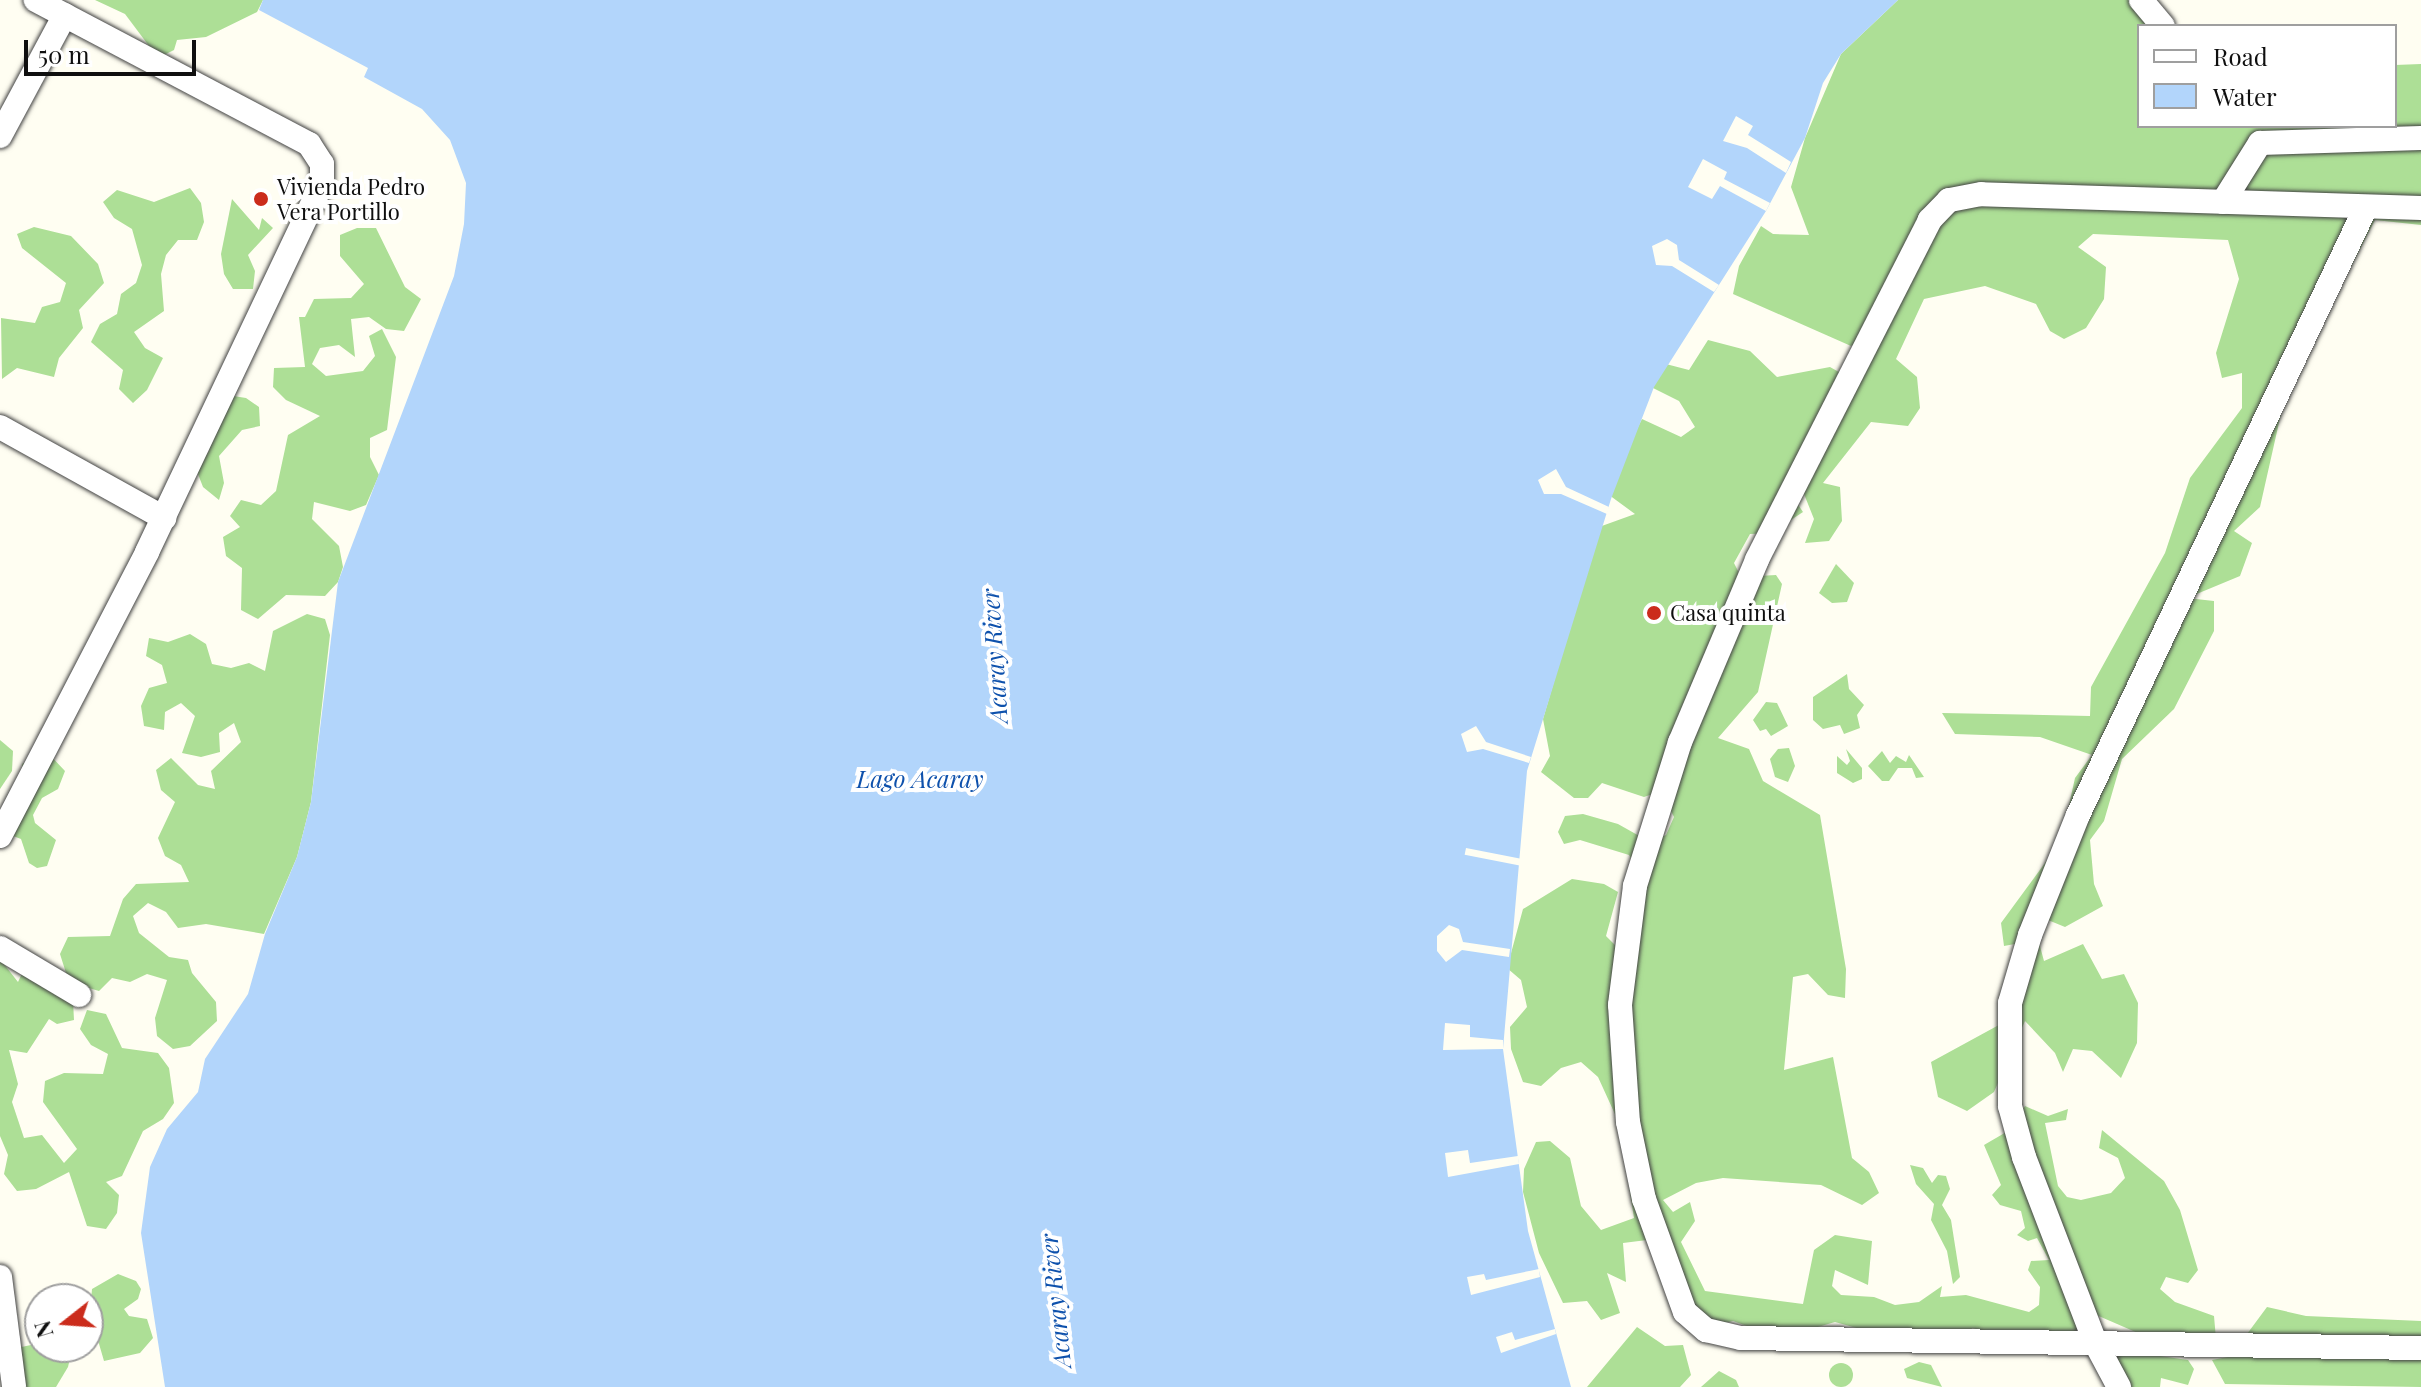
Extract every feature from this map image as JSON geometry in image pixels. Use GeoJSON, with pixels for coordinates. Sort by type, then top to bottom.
{"type":"FeatureCollection","features":[{"type":"Feature","properties":{"kind":"street"},"geometry":{"type":"LineString","coordinates":[[0,836],[164,518],[322,184],[322,164],[309,144],[36,0]]}},
{"type":"Feature","properties":{"kind":"street"},"geometry":{"type":"LineString","coordinates":[[2141,0],[2161,24]]}},
{"type":"Feature","properties":{"kind":"street"},"geometry":{"type":"LineString","coordinates":[[0,136],[65,15]]}},
{"type":"Feature","properties":{"kind":"street"},"geometry":{"type":"LineString","coordinates":[[2223,202],[2253,134],[2421,138]]}},
{"type":"Feature","properties":{"kind":"street"},"geometry":{"type":"LineString","coordinates":[[2421,208],[2365,209],[1981,194],[1949,200],[1930,220],[1757,560],[1680,742],[1635,886],[1620,1005],[1628,1122],[1644,1199],[1685,1312],[1706,1330],[1741,1338],[2421,1348]]}},
{"type":"Feature","properties":{"kind":"street"},"geometry":{"type":"LineString","coordinates":[[2119,1387],[2095,1342],[2024,1157],[2010,1106],[2010,1003],[2030,935],[2078,815],[2365,209]]}},
{"type":"Feature","properties":{"kind":"street"},"geometry":{"type":"LineString","coordinates":[[0,427],[164,518]]}},
{"type":"Feature","properties":{"kind":"street"},"geometry":{"type":"LineString","coordinates":[[0,948],[79,995]]}},
{"type":"Feature","properties":{"kind":"street"},"geometry":{"type":"LineString","coordinates":[[0,1277],[14,1387]]}},
{"type":"Feature","properties":{"kind":"green space"},"geometry":{"type":"Polygon","coordinates":[[[95,0],[263,0],[257,12],[206,37],[177,40],[174,50],[158,58],[125,14],[95,0]]]}},
{"type":"Feature","properties":{"kind":"green space"},"geometry":{"type":"Polygon","coordinates":[[[1898,0],[2147,0],[2152,24],[2137,24],[2137,128],[2397,128],[2397,65],[2421,64],[2421,225],[2375,220],[2285,396],[2260,507],[2234,531],[2252,543],[2240,576],[2187,598],[2214,601],[2214,631],[2174,709],[2122,759],[2104,821],[2090,840],[2094,884],[2103,906],[2065,927],[2031,913],[2044,961],[2083,944],[2102,979],[2124,974],[2138,1003],[2137,1043],[2121,1078],[2092,1051],[2073,1049],[2063,1072],[2055,1053],[2025,1021],[1994,1092],[1967,1111],[1938,1097],[1931,1062],[2008,1020],[2031,941],[2004,946],[2001,923],[2061,841],[2075,778],[2092,755],[2040,737],[1955,734],[1942,713],[2090,716],[2091,687],[2165,553],[2190,478],[2242,408],[2242,373],[2222,378],[2216,353],[2239,279],[2228,240],[2093,234],[2078,247],[2106,267],[2104,299],[2086,328],[2064,339],[2050,331],[2036,304],[1985,286],[1924,299],[1896,359],[1917,377],[1920,408],[1908,426],[1871,422],[1823,483],[1840,487],[1842,521],[1829,541],[1805,543],[1814,519],[1804,494],[1793,497],[1803,512],[1771,533],[1750,534],[1734,563],[1741,577],[1776,575],[1782,584],[1758,692],[1718,738],[1749,749],[1763,781],[1820,815],[1846,969],[1845,998],[1828,995],[1808,974],[1793,977],[1784,1070],[1833,1057],[1852,1158],[1869,1172],[1879,1193],[1862,1205],[1821,1185],[1723,1178],[1696,1183],[1663,1200],[1673,1212],[1690,1202],[1695,1221],[1681,1242],[1705,1291],[1803,1304],[1814,1250],[1835,1235],[1872,1241],[1868,1285],[1835,1270],[1832,1286],[1841,1295],[1874,1297],[1895,1305],[1919,1302],[1942,1286],[1940,1297],[1966,1295],[2029,1312],[2039,1305],[2040,1287],[2028,1270],[2031,1261],[2049,1260],[2037,1238],[2028,1241],[2017,1235],[2025,1228],[2021,1211],[2000,1205],[1992,1195],[2001,1185],[1984,1145],[2008,1131],[2025,1106],[2048,1116],[2068,1109],[2066,1120],[2045,1123],[2058,1186],[2067,1197],[2081,1200],[2111,1193],[2125,1178],[2118,1158],[2099,1148],[2102,1130],[2164,1181],[2180,1210],[2198,1270],[2188,1283],[2166,1277],[2160,1289],[2175,1302],[2214,1316],[2216,1339],[2154,1340],[2071,1304],[2077,1330],[2066,1335],[2008,1337],[1972,1328],[1970,1334],[1896,1339],[1835,1322],[1811,1329],[1758,1330],[1733,1321],[1713,1326],[1692,1319],[1647,1240],[1623,1243],[1626,1282],[1607,1273],[1620,1313],[1601,1320],[1587,1301],[1563,1303],[1539,1253],[1523,1192],[1524,1169],[1536,1142],[1550,1141],[1570,1158],[1581,1206],[1601,1230],[1634,1218],[1619,1123],[1598,1077],[1581,1062],[1561,1068],[1541,1086],[1523,1082],[1511,1049],[1510,1027],[1527,1007],[1521,980],[1507,968],[1523,909],[1572,879],[1604,884],[1618,892],[1606,936],[1618,948],[1641,874],[1629,855],[1580,840],[1564,844],[1558,832],[1565,816],[1583,814],[1618,824],[1650,842],[1666,835],[1674,817],[1661,791],[1644,797],[1602,783],[1588,798],[1574,798],[1541,772],[1550,756],[1543,719],[1599,527],[1635,514],[1605,492],[1642,419],[1681,437],[1695,427],[1679,401],[1647,385],[1662,363],[1689,370],[1708,340],[1750,351],[1777,377],[1830,367],[1853,380],[1871,336],[1851,346],[1733,294],[1739,266],[1761,226],[1773,234],[1809,235],[1791,187],[1805,138],[1841,54],[1898,0]]]}},
{"type":"Feature","properties":{"kind":"green space"},"geometry":{"type":"Polygon","coordinates":[[[190,188],[201,203],[204,222],[197,240],[178,240],[166,255],[161,274],[164,311],[134,332],[145,348],[163,358],[147,390],[133,403],[119,389],[123,370],[91,342],[100,324],[117,314],[121,294],[136,283],[142,265],[132,229],[114,218],[103,202],[117,190],[154,202],[190,188]]]}},
{"type":"Feature","properties":{"kind":"green space"},"geometry":{"type":"Polygon","coordinates":[[[232,199],[259,230],[262,218],[273,228],[248,255],[255,271],[253,289],[233,289],[224,274],[221,254],[232,199]]]}},
{"type":"Feature","properties":{"kind":"green space"},"geometry":{"type":"Polygon","coordinates":[[[34,227],[71,236],[98,264],[104,283],[79,310],[83,328],[59,358],[54,377],[17,368],[2,379],[1,318],[35,323],[42,307],[60,302],[66,283],[22,248],[17,234],[34,227]]]}},
{"type":"Feature","properties":{"kind":"green space"},"geometry":{"type":"Polygon","coordinates":[[[357,228],[376,228],[405,287],[421,299],[404,331],[386,329],[369,317],[351,319],[355,357],[339,345],[320,348],[312,364],[326,376],[363,371],[375,356],[369,336],[382,329],[396,357],[387,430],[370,438],[370,457],[379,475],[366,505],[350,511],[314,502],[312,519],[339,546],[343,567],[338,582],[325,596],[286,595],[258,619],[241,610],[242,568],[226,556],[223,537],[240,527],[230,516],[241,500],[261,505],[276,491],[288,435],[320,416],[286,400],[273,387],[274,368],[305,367],[299,317],[305,317],[314,299],[351,298],[364,284],[340,256],[340,235],[357,228]]]}},
{"type":"Feature","properties":{"kind":"green space"},"geometry":{"type":"Polygon","coordinates":[[[227,395],[246,398],[259,407],[260,426],[242,430],[219,456],[224,483],[219,500],[203,487],[196,469],[209,451],[216,412],[227,395]]]}},
{"type":"Feature","properties":{"kind":"green space"},"geometry":{"type":"Polygon","coordinates":[[[1836,564],[1854,583],[1847,602],[1832,603],[1819,593],[1836,564]]]}},
{"type":"Feature","properties":{"kind":"green space"},"geometry":{"type":"Polygon","coordinates":[[[307,614],[325,619],[330,635],[311,802],[297,857],[264,934],[206,924],[178,928],[166,912],[148,903],[133,916],[139,933],[169,957],[188,960],[192,973],[216,1002],[217,1021],[190,1046],[173,1049],[157,1036],[155,1018],[167,980],[147,974],[130,982],[112,978],[99,991],[82,986],[66,973],[60,954],[68,937],[110,936],[123,899],[136,884],[189,882],[181,865],[165,856],[158,838],[175,802],[161,790],[156,770],[171,758],[198,785],[215,789],[211,771],[241,742],[234,723],[219,733],[220,752],[201,757],[182,753],[195,716],[181,703],[165,712],[164,730],[144,726],[141,706],[149,688],[167,683],[162,665],[146,656],[149,638],[168,642],[190,634],[206,644],[212,664],[231,668],[249,663],[265,671],[273,631],[307,614]]]}},
{"type":"Feature","properties":{"kind":"green space"},"geometry":{"type":"Polygon","coordinates":[[[1847,674],[1849,689],[1864,705],[1857,715],[1860,728],[1844,734],[1840,725],[1823,729],[1813,720],[1813,697],[1847,674]]]}},
{"type":"Feature","properties":{"kind":"green space"},"geometry":{"type":"Polygon","coordinates":[[[1766,702],[1777,703],[1788,726],[1771,736],[1766,729],[1760,731],[1753,720],[1766,702]]]}},
{"type":"Feature","properties":{"kind":"green space"},"geometry":{"type":"Polygon","coordinates":[[[0,740],[13,751],[12,771],[0,789],[0,740]]]}},
{"type":"Feature","properties":{"kind":"green space"},"geometry":{"type":"Polygon","coordinates":[[[1789,748],[1795,766],[1788,782],[1775,777],[1770,759],[1778,749],[1789,748]]]}},
{"type":"Feature","properties":{"kind":"green space"},"geometry":{"type":"Polygon","coordinates":[[[1846,749],[1862,768],[1862,779],[1853,783],[1837,773],[1837,756],[1847,765],[1850,761],[1846,749]]]}},
{"type":"Feature","properties":{"kind":"green space"},"geometry":{"type":"Polygon","coordinates":[[[1882,751],[1890,763],[1896,756],[1906,762],[1909,755],[1924,777],[1916,778],[1912,768],[1898,768],[1889,781],[1882,781],[1868,766],[1882,751]]]}},
{"type":"Feature","properties":{"kind":"green space"},"geometry":{"type":"Polygon","coordinates":[[[47,752],[65,771],[58,789],[42,798],[33,815],[35,823],[56,840],[47,866],[37,868],[29,863],[21,839],[13,836],[25,784],[22,764],[47,752]]]}},
{"type":"Feature","properties":{"kind":"green space"},"geometry":{"type":"Polygon","coordinates":[[[0,959],[18,982],[26,965],[44,960],[73,1001],[74,1020],[57,1024],[49,1019],[27,1053],[9,1050],[18,1084],[12,1102],[24,1138],[42,1135],[64,1163],[77,1149],[43,1102],[45,1081],[64,1073],[103,1074],[108,1054],[91,1045],[80,1029],[87,1010],[106,1014],[122,1048],[158,1053],[169,1068],[174,1103],[163,1119],[143,1131],[122,1176],[106,1182],[119,1195],[117,1213],[106,1229],[87,1226],[69,1172],[36,1189],[17,1191],[4,1174],[8,1155],[0,1136],[0,959]]]}},
{"type":"Feature","properties":{"kind":"green space"},"geometry":{"type":"Polygon","coordinates":[[[1910,1165],[1923,1168],[1932,1183],[1938,1175],[1946,1176],[1950,1189],[1942,1205],[1951,1220],[1960,1277],[1953,1284],[1947,1251],[1931,1220],[1934,1204],[1916,1184],[1910,1165]]]}},
{"type":"Feature","properties":{"kind":"green space"},"geometry":{"type":"Polygon","coordinates":[[[118,1274],[136,1281],[141,1289],[138,1299],[124,1309],[129,1316],[147,1319],[153,1338],[140,1353],[104,1361],[102,1283],[118,1274]]]}},
{"type":"Feature","properties":{"kind":"green space"},"geometry":{"type":"Polygon","coordinates":[[[2267,1307],[2306,1316],[2421,1321],[2421,1387],[2225,1384],[2212,1360],[2254,1352],[2247,1334],[2267,1307]]]}},
{"type":"Feature","properties":{"kind":"green space"},"geometry":{"type":"Polygon","coordinates":[[[1637,1327],[1665,1346],[1683,1345],[1691,1375],[1680,1387],[1587,1387],[1637,1327]]]}},
{"type":"Feature","properties":{"kind":"green space"},"geometry":{"type":"Polygon","coordinates":[[[24,1346],[24,1363],[69,1363],[56,1387],[17,1387],[17,1348],[24,1346]]]}},
{"type":"Feature","properties":{"kind":"green space"},"geometry":{"type":"Polygon","coordinates":[[[2132,1352],[2188,1360],[2194,1369],[2188,1385],[2161,1378],[2160,1387],[2132,1387],[2116,1356],[2132,1352]]]}},
{"type":"Feature","properties":{"kind":"green space"},"geometry":{"type":"Polygon","coordinates":[[[1919,1362],[1931,1365],[1942,1387],[1907,1378],[1904,1369],[1919,1362]]]}},
{"type":"Feature","properties":{"kind":"green space"},"geometry":{"type":"Polygon","coordinates":[[[1841,1363],[1850,1366],[1853,1375],[1850,1384],[1841,1387],[1832,1384],[1829,1375],[1832,1366],[1841,1363]]]}},
{"type":"Feature","properties":{"kind":"green space"},"geometry":{"type":"Polygon","coordinates":[[[1719,1371],[1736,1380],[1739,1387],[1701,1387],[1719,1371]]]}},
{"type":"Feature","properties":{"kind":"water","name":"Lago Acaray"},"geometry":{"type":"Polygon","coordinates":[[[263,0],[1898,0],[1841,54],[1823,83],[1805,138],[1766,211],[1654,387],[1611,499],[1527,771],[1503,1049],[1528,1231],[1571,1387],[165,1387],[141,1233],[150,1167],[167,1129],[198,1092],[205,1059],[248,994],[265,934],[297,857],[311,802],[338,582],[454,276],[464,224],[466,183],[450,140],[422,109],[364,77],[368,68],[259,10],[263,0]]]}},
{"type":"Feature","properties":{"kind":"pier"},"geometry":{"type":"Polygon","coordinates":[[[1736,116],[1753,126],[1748,135],[1791,162],[1786,173],[1747,148],[1723,141],[1736,116]]]}},
{"type":"Feature","properties":{"kind":"pier"},"geometry":{"type":"Polygon","coordinates":[[[1703,159],[1727,172],[1724,179],[1770,203],[1766,211],[1720,186],[1712,199],[1688,187],[1703,159]]]}},
{"type":"Feature","properties":{"kind":"pier"},"geometry":{"type":"Polygon","coordinates":[[[1667,239],[1677,245],[1679,260],[1719,285],[1714,292],[1672,266],[1656,265],[1652,246],[1667,239]]]}},
{"type":"Feature","properties":{"kind":"pier"},"geometry":{"type":"Polygon","coordinates":[[[1556,469],[1566,487],[1609,507],[1607,514],[1561,494],[1544,494],[1538,480],[1556,469]]]}},
{"type":"Feature","properties":{"kind":"pier"},"geometry":{"type":"Polygon","coordinates":[[[1476,726],[1486,742],[1531,757],[1529,763],[1483,749],[1467,752],[1461,734],[1476,726]]]}},
{"type":"Feature","properties":{"kind":"pier"},"geometry":{"type":"Polygon","coordinates":[[[1466,848],[1521,859],[1520,866],[1465,855],[1466,848]]]}},
{"type":"Feature","properties":{"kind":"pier"},"geometry":{"type":"Polygon","coordinates":[[[1449,925],[1459,929],[1463,942],[1510,949],[1509,957],[1462,950],[1446,962],[1437,951],[1437,936],[1449,925]]]}},
{"type":"Feature","properties":{"kind":"pier"},"geometry":{"type":"Polygon","coordinates":[[[1445,1023],[1470,1025],[1470,1037],[1503,1040],[1503,1049],[1443,1050],[1445,1023]]]}},
{"type":"Feature","properties":{"kind":"pier"},"geometry":{"type":"Polygon","coordinates":[[[1468,1150],[1470,1163],[1518,1156],[1519,1164],[1448,1177],[1445,1153],[1468,1150]]]}},
{"type":"Feature","properties":{"kind":"pier"},"geometry":{"type":"Polygon","coordinates":[[[1539,1269],[1540,1277],[1471,1295],[1467,1277],[1484,1274],[1486,1280],[1539,1269]]]}},
{"type":"Feature","properties":{"kind":"pier"},"geometry":{"type":"Polygon","coordinates":[[[1555,1329],[1556,1334],[1501,1353],[1496,1337],[1512,1332],[1515,1340],[1555,1329]]]}},
{"type":"Feature","properties":{"kind":"place","name":"Vivienda Pedro Vera Portillo"},"geometry":{"type":"Point","coordinates":[261,199]}},
{"type":"Feature","properties":{"kind":"place","name":"Casa quinta"},"geometry":{"type":"Point","coordinates":[1654,613]}},
{"type":"Feature","properties":{"kind":"water label","name":"Acaray River"},"geometry":{"type":"Point","coordinates":[994,656]}},
{"type":"Feature","properties":{"kind":"water label","name":"Acaray River"},"geometry":{"type":"Point","coordinates":[1055,1301]}}]}
